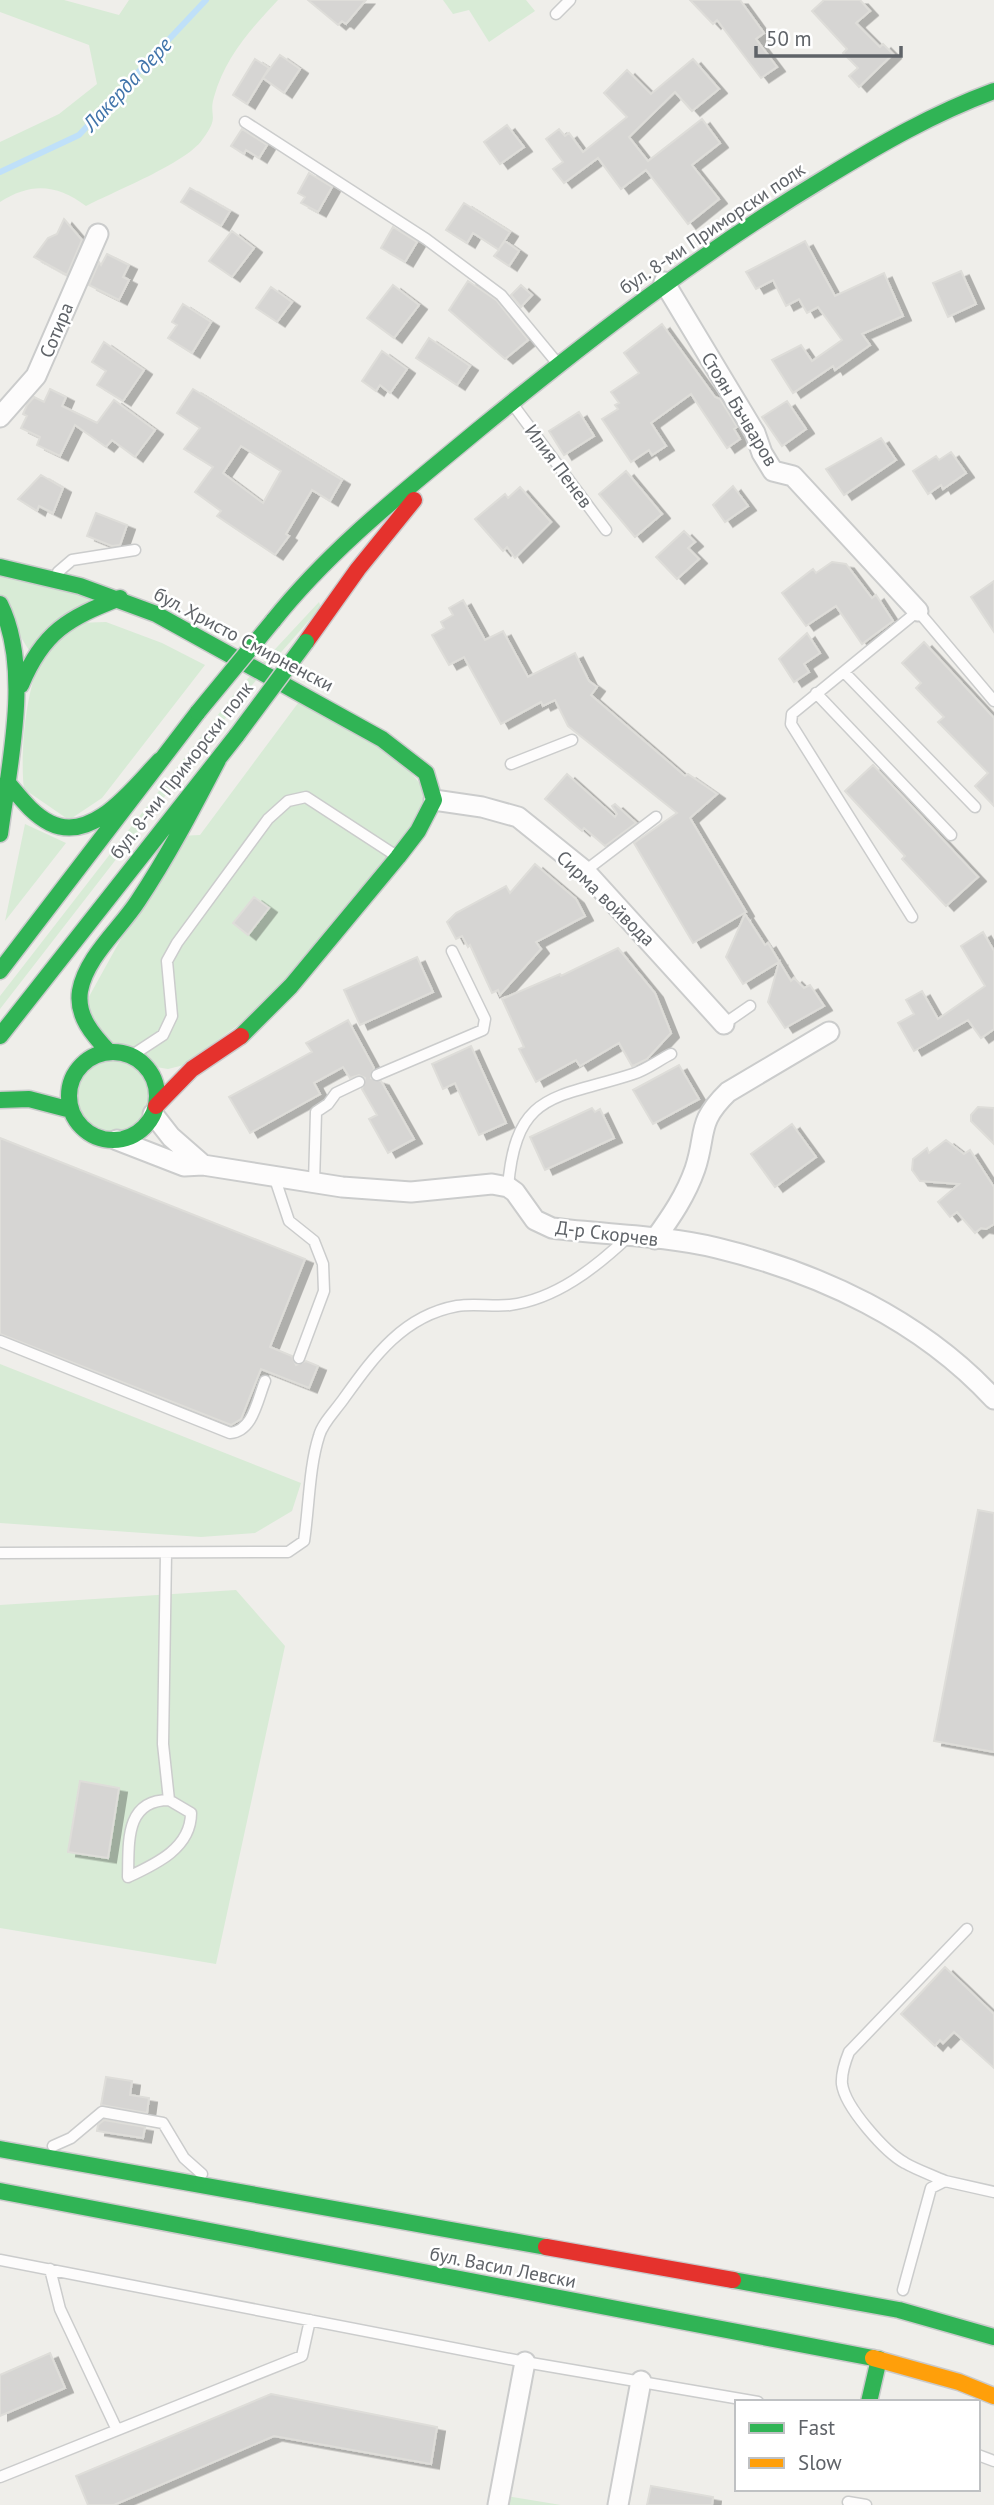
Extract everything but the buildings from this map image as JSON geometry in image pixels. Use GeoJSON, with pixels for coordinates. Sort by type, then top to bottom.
{"type":"FeatureCollection","features":[{"type":"Feature","properties":{"kind":"main road","name":"бул. 8-ми Приморски полк"},"geometry":{"type":"LineString","coordinates":[[0,971],[160,760],[287,602],[393,499],[558,364],[664,282],[768,211],[883,143],[994,91]]}},
{"type":"Feature","properties":{"kind":"main road","name":"бул. 8-ми Приморски полк"},"geometry":{"type":"LineString","coordinates":[[0,1036],[218,760],[402,513],[475,433]]}},
{"type":"Feature","properties":{"kind":"main road","name":"бул. Христо Смирненски"},"geometry":{"type":"LineString","coordinates":[[0,566],[51,584],[120,598],[198,635],[382,739],[426,773],[434,800]]}},
{"type":"Feature","properties":{"kind":"main road"},"geometry":{"type":"LineString","coordinates":[[14,706],[32,655],[39,647],[77,614],[120,598]]}},
{"type":"Feature","properties":{"kind":"main road"},"geometry":{"type":"LineString","coordinates":[[0,604],[16,649]]}},
{"type":"Feature","properties":{"kind":"main road"},"geometry":{"type":"LineString","coordinates":[[0,834],[14,706],[16,649],[23,611]]}},
{"type":"Feature","properties":{"kind":"main road"},"geometry":{"type":"LineString","coordinates":[[39,647],[44,625]]}},
{"type":"Feature","properties":{"kind":"main road"},"geometry":{"type":"LineString","coordinates":[[7,782],[29,811],[46,822],[76,829],[103,816],[160,760]]}},
{"type":"Feature","properties":{"kind":"main road"},"geometry":{"type":"LineString","coordinates":[[213,1053],[168,1069],[109,1052],[87,1027],[81,1011],[80,992],[89,967],[124,922],[178,836],[218,760]]}},
{"type":"Feature","properties":{"kind":"main road"},"geometry":{"type":"LineString","coordinates":[[109,1052],[85,1063],[74,1076],[69,1093],[71,1110],[89,1133],[117,1140],[141,1130],[178,1081],[213,1053],[247,1032],[291,986],[418,831],[434,800]]}},
{"type":"Feature","properties":{"kind":"main road"},"geometry":{"type":"LineString","coordinates":[[137,1060],[155,1083],[155,1110]]}},
{"type":"Feature","properties":{"kind":"main road"},"geometry":{"type":"LineString","coordinates":[[0,1100],[29,1099],[71,1110]]}},
{"type":"Feature","properties":{"kind":"main road","name":"бул. Васил Левски"},"geometry":{"type":"LineString","coordinates":[[0,2150],[373,2214],[899,2310],[994,2337]]}},
{"type":"Feature","properties":{"kind":"main road","name":"бул. Васил Левски"},"geometry":{"type":"LineString","coordinates":[[0,2191],[879,2359],[959,2382],[994,2396]]}},
{"type":"Feature","properties":{"kind":"main road"},"geometry":{"type":"LineString","coordinates":[[359,2259],[373,2258],[387,2244],[386,2226],[373,2214]]}},
{"type":"Feature","properties":{"kind":"main road"},"geometry":{"type":"LineString","coordinates":[[899,2310],[904,2290]]}},
{"type":"Feature","properties":{"kind":"main road"},"geometry":{"type":"LineString","coordinates":[[869,2400],[879,2359]]}},
{"type":"Feature","properties":{"kind":"street","name":"Сотира"},"geometry":{"type":"LineString","coordinates":[[0,417],[36,376],[98,234]]}},
{"type":"Feature","properties":{"kind":"street","name":"Стоян Бъчваров"},"geometry":{"type":"LineString","coordinates":[[664,282],[755,433],[762,453],[773,471],[793,477],[918,611]]}},
{"type":"Feature","properties":{"kind":"street","name":"Сирма войвода"},"geometry":{"type":"LineString","coordinates":[[434,800],[482,807],[518,817],[585,871],[724,1024]]}},
{"type":"Feature","properties":{"kind":"street"},"geometry":{"type":"LineString","coordinates":[[656,1239],[678,1207],[696,1167],[701,1130],[715,1104],[729,1091],[829,1032]]}},
{"type":"Feature","properties":{"kind":"street"},"geometry":{"type":"LineString","coordinates":[[155,1110],[171,1137],[203,1165]]}},
{"type":"Feature","properties":{"kind":"street"},"geometry":{"type":"LineString","coordinates":[[117,1140],[184,1166],[203,1165],[314,1183],[411,1192],[492,1184],[508,1187]]}},
{"type":"Feature","properties":{"kind":"street","name":"Д-р Скорчев"},"geometry":{"type":"LineString","coordinates":[[508,1187],[535,1220],[552,1228],[716,1248],[818,1280],[897,1317],[975,1378],[994,1399]]}},
{"type":"Feature","properties":{"kind":"street"},"geometry":{"type":"LineString","coordinates":[[498,2505],[525,2362]]}},
{"type":"Feature","properties":{"kind":"street"},"geometry":{"type":"LineString","coordinates":[[618,2505],[641,2381]]}},
{"type":"Feature","properties":{"kind":"lane"},"geometry":{"type":"LineString","coordinates":[[556,14],[570,0]]}},
{"type":"Feature","properties":{"kind":"lane"},"geometry":{"type":"LineString","coordinates":[[246,122],[426,239],[501,295],[558,364]]}},
{"type":"Feature","properties":{"kind":"lane","name":"Илия Пенев"},"geometry":{"type":"LineString","coordinates":[[512,402],[607,530]]}},
{"type":"Feature","properties":{"kind":"lane"},"geometry":{"type":"LineString","coordinates":[[51,584],[72,561],[135,550]]}},
{"type":"Feature","properties":{"kind":"lane"},"geometry":{"type":"LineString","coordinates":[[912,917],[791,724],[792,714],[918,611],[994,701]]}},
{"type":"Feature","properties":{"kind":"lane"},"geometry":{"type":"LineString","coordinates":[[844,672],[975,807]]}},
{"type":"Feature","properties":{"kind":"lane"},"geometry":{"type":"LineString","coordinates":[[816,694],[951,835]]}},
{"type":"Feature","properties":{"kind":"lane"},"geometry":{"type":"LineString","coordinates":[[511,764],[572,740]]}},
{"type":"Feature","properties":{"kind":"lane"},"geometry":{"type":"LineString","coordinates":[[137,1060],[163,1035],[172,1016],[167,961],[177,943],[268,819],[288,801],[306,797],[398,857]]}},
{"type":"Feature","properties":{"kind":"lane"},"geometry":{"type":"LineString","coordinates":[[585,871],[656,817]]}},
{"type":"Feature","properties":{"kind":"lane"},"geometry":{"type":"LineString","coordinates":[[377,1075],[483,1030],[485,1019],[452,951]]}},
{"type":"Feature","properties":{"kind":"lane","name":"Сирма войвода"},"geometry":{"type":"LineString","coordinates":[[724,1024],[750,1006]]}},
{"type":"Feature","properties":{"kind":"lane"},"geometry":{"type":"LineString","coordinates":[[508,1187],[510,1161],[520,1128],[547,1099],[635,1074],[671,1054]]}},
{"type":"Feature","properties":{"kind":"lane"},"geometry":{"type":"LineString","coordinates":[[314,1183],[316,1112],[328,1104],[336,1093],[359,1083]]}},
{"type":"Feature","properties":{"kind":"lane"},"geometry":{"type":"LineString","coordinates":[[274,1176],[289,1221],[314,1241],[323,1264],[324,1291],[299,1359]]}},
{"type":"Feature","properties":{"kind":"lane"},"geometry":{"type":"LineString","coordinates":[[0,1553],[288,1552],[304,1541],[312,1488],[312,1459],[320,1432],[374,1356],[404,1328],[431,1313],[459,1306],[511,1305],[545,1295],[593,1270],[628,1237]]}},
{"type":"Feature","properties":{"kind":"lane"},"geometry":{"type":"LineString","coordinates":[[0,1341],[230,1433],[247,1427],[265,1381]]}},
{"type":"Feature","properties":{"kind":"lane"},"geometry":{"type":"LineString","coordinates":[[166,1553],[163,1744],[169,1800]]}},
{"type":"Feature","properties":{"kind":"lane"},"geometry":{"type":"LineString","coordinates":[[169,1800],[191,1813],[191,1827],[165,1860],[128,1877],[132,1820],[146,1804],[169,1800]]}},
{"type":"Feature","properties":{"kind":"lane"},"geometry":{"type":"LineString","coordinates":[[968,1929],[849,2052],[843,2066],[842,2085],[850,2104],[884,2148],[905,2164],[945,2180],[994,2192]]}},
{"type":"Feature","properties":{"kind":"lane"},"geometry":{"type":"LineString","coordinates":[[32,2155],[71,2138],[102,2112],[163,2123],[184,2158],[215,2186]]}},
{"type":"Feature","properties":{"kind":"lane"},"geometry":{"type":"LineString","coordinates":[[904,2290],[931,2188],[945,2180]]}},
{"type":"Feature","properties":{"kind":"lane"},"geometry":{"type":"LineString","coordinates":[[0,2260],[525,2362],[747,2400]]}},
{"type":"Feature","properties":{"kind":"lane"},"geometry":{"type":"LineString","coordinates":[[50,2269],[60,2309],[117,2430]]}},
{"type":"Feature","properties":{"kind":"lane"},"geometry":{"type":"LineString","coordinates":[[0,2477],[302,2356],[310,2320]]}},
{"type":"Feature","properties":{"kind":"lane"},"geometry":{"type":"LineString","coordinates":[[848,2503],[866,2505]]}},
{"type":"Feature","properties":{"kind":"green space"},"geometry":{"type":"Polygon","coordinates":[[[0,0],[64,0],[119,15],[129,0],[278,0],[232,56],[214,97],[211,126],[194,149],[148,176],[86,206],[65,193],[44,188],[22,191],[0,202],[0,142],[59,114],[97,84],[89,45],[0,12],[0,0]]]}},
{"type":"Feature","properties":{"kind":"green space"},"geometry":{"type":"Polygon","coordinates":[[[443,0],[526,0],[535,11],[489,42],[469,10],[453,14],[443,0]]]}},
{"type":"Feature","properties":{"kind":"green space"},"geometry":{"type":"Polygon","coordinates":[[[0,567],[120,598],[32,655],[0,604],[0,567]]]}},
{"type":"Feature","properties":{"kind":"green space"},"geometry":{"type":"Polygon","coordinates":[[[319,602],[321,607],[245,693],[0,1009],[0,996],[238,689],[319,602]]]}},
{"type":"Feature","properties":{"kind":"green space"},"geometry":{"type":"Polygon","coordinates":[[[106,622],[162,643],[205,665],[102,798],[69,820],[24,789],[23,742],[31,687],[45,655],[75,623],[106,622]]]}},
{"type":"Feature","properties":{"kind":"green space"},"geometry":{"type":"Polygon","coordinates":[[[304,695],[382,739],[434,800],[291,986],[184,1065],[168,1069],[144,1065],[151,1075],[155,1091],[154,1109],[149,1120],[135,1134],[116,1140],[98,1138],[84,1129],[74,1115],[70,1098],[73,1081],[86,1065],[109,1052],[81,1011],[178,836],[200,835],[304,695]]]}},
{"type":"Feature","properties":{"kind":"green space"},"geometry":{"type":"Polygon","coordinates":[[[25,824],[66,843],[5,921],[25,824]]]}},
{"type":"Feature","properties":{"kind":"green space"},"geometry":{"type":"Polygon","coordinates":[[[0,1364],[301,1483],[292,1511],[255,1533],[201,1537],[0,1523],[0,1364]]]}},
{"type":"Feature","properties":{"kind":"green space"},"geometry":{"type":"Polygon","coordinates":[[[236,1590],[285,1646],[216,1964],[0,1928],[0,1605],[236,1590]]]}},
{"type":"Feature","properties":{"kind":"green space"},"geometry":{"type":"Polygon","coordinates":[[[507,2496],[561,2505],[505,2505],[507,2496]]]}},
{"type":"Feature","properties":{"kind":"waterway","name":"Лакерда дере"},"geometry":{"type":"LineString","coordinates":[[0,172],[79,135],[206,0]]}},
{"type":"Feature","properties":{"kind":"traffic: fast"},"geometry":{"type":"LineString","coordinates":[[273,621],[320,568],[397,497],[520,396],[690,266],[779,206],[886,142],[928,119],[994,91]]}},
{"type":"Feature","properties":{"kind":"traffic: fast"},"geometry":{"type":"LineString","coordinates":[[0,567],[80,586],[156,614],[382,739],[426,773],[434,800],[418,831],[291,986],[241,1036]]}},
{"type":"Feature","properties":{"kind":"traffic: fast"},"geometry":{"type":"LineString","coordinates":[[21,685],[38,652],[59,629],[72,620],[120,598]]}},
{"type":"Feature","properties":{"kind":"traffic: fast"},"geometry":{"type":"LineString","coordinates":[[0,604],[10,629],[16,687],[12,748],[0,834]]}},
{"type":"Feature","properties":{"kind":"traffic: fast"},"geometry":{"type":"LineString","coordinates":[[198,712],[273,621]]}},
{"type":"Feature","properties":{"kind":"traffic: fast"},"geometry":{"type":"LineString","coordinates":[[237,735],[306,642]]}},
{"type":"Feature","properties":{"kind":"traffic: fast"},"geometry":{"type":"LineString","coordinates":[[0,971],[198,712]]}},
{"type":"Feature","properties":{"kind":"traffic: fast"},"geometry":{"type":"LineString","coordinates":[[0,1036],[237,735]]}},
{"type":"Feature","properties":{"kind":"traffic: fast"},"geometry":{"type":"LineString","coordinates":[[7,782],[27,805],[50,823],[66,827],[82,826],[111,810],[160,760]]}},
{"type":"Feature","properties":{"kind":"traffic: fast"},"geometry":{"type":"LineString","coordinates":[[109,1052],[83,1017],[79,1000],[83,979],[96,955],[131,912],[149,884],[218,760]]}},
{"type":"Feature","properties":{"kind":"traffic: fast"},"geometry":{"type":"LineString","coordinates":[[113,1052],[130,1056],[144,1065],[153,1079],[157,1096],[153,1113],[144,1127],[130,1136],[113,1140],[96,1136],[82,1127],[73,1113],[69,1096],[73,1079],[82,1065],[96,1056],[113,1052]]}},
{"type":"Feature","properties":{"kind":"traffic: fast"},"geometry":{"type":"LineString","coordinates":[[0,1100],[29,1099],[71,1110]]}},
{"type":"Feature","properties":{"kind":"traffic: fast"},"geometry":{"type":"LineString","coordinates":[[0,2149],[546,2247]]}},
{"type":"Feature","properties":{"kind":"traffic: fast"},"geometry":{"type":"LineString","coordinates":[[0,2191],[873,2358]]}},
{"type":"Feature","properties":{"kind":"traffic: fast"},"geometry":{"type":"LineString","coordinates":[[733,2280],[899,2310],[994,2337]]}},
{"type":"Feature","properties":{"kind":"traffic: fast"},"geometry":{"type":"LineString","coordinates":[[869,2400],[879,2359]]}},
{"type":"Feature","properties":{"kind":"traffic: slow"},"geometry":{"type":"LineString","coordinates":[[873,2358],[959,2382],[994,2396]]}},
{"type":"Feature","properties":{"kind":"traffic: jam"},"geometry":{"type":"LineString","coordinates":[[306,642],[358,569],[414,500]]}},
{"type":"Feature","properties":{"kind":"traffic: jam"},"geometry":{"type":"LineString","coordinates":[[156,1106],[192,1069],[241,1036]]}},
{"type":"Feature","properties":{"kind":"traffic: jam"},"geometry":{"type":"LineString","coordinates":[[546,2247],[733,2280]]}}]}
